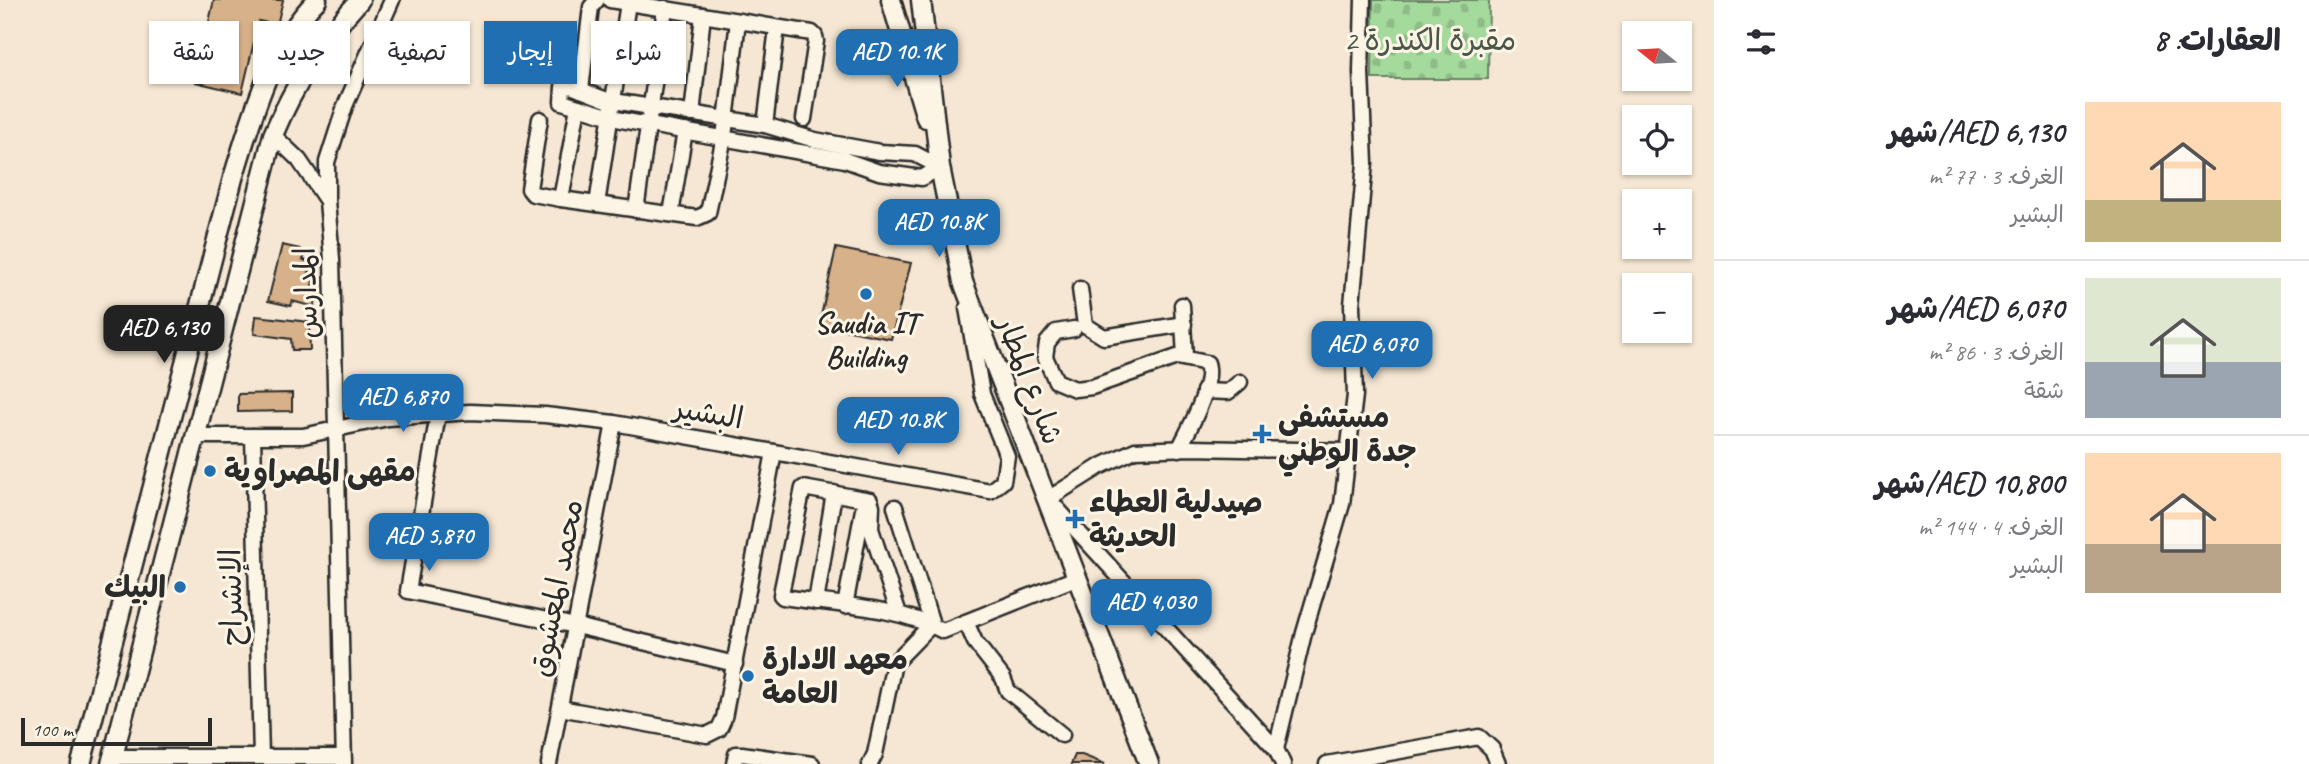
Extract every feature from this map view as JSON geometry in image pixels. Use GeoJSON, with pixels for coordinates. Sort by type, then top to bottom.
{"type":"FeatureCollection","features":[{"type":"Feature","properties":{"kind":"main road"},"geometry":{"type":"LineString","coordinates":[[81,764],[237,165],[262,86],[304,14],[317,0]]}},
{"type":"Feature","properties":{"kind":"main road"},"geometry":{"type":"LineString","coordinates":[[112,761],[273,135],[287,101],[332,30],[359,0]]}},
{"type":"Feature","properties":{"kind":"main road"},"geometry":{"type":"LineString","coordinates":[[891,0],[940,167]]}},
{"type":"Feature","properties":{"kind":"main road","name":"شارع المطار"},"geometry":{"type":"LineString","coordinates":[[921,0],[940,167],[963,282],[1149,764]]}},
{"type":"Feature","properties":{"kind":"street","name":"المدارس"},"geometry":{"type":"LineString","coordinates":[[343,760],[332,259],[327,162],[345,106],[392,0]]}},
{"type":"Feature","properties":{"kind":"street"},"geometry":{"type":"LineString","coordinates":[[581,90],[591,6],[597,0]]}},
{"type":"Feature","properties":{"kind":"street"},"geometry":{"type":"LineString","coordinates":[[610,0],[777,27],[815,36],[804,119]]}},
{"type":"Feature","properties":{"kind":"street"},"geometry":{"type":"LineString","coordinates":[[1276,749],[1301,644],[1342,504],[1349,451],[1355,395],[1352,305],[1365,163],[1361,72],[1363,0]]}},
{"type":"Feature","properties":{"kind":"street"},"geometry":{"type":"LineString","coordinates":[[597,204],[615,102],[628,3]]}},
{"type":"Feature","properties":{"kind":"street"},"geometry":{"type":"LineString","coordinates":[[636,209],[665,8]]}},
{"type":"Feature","properties":{"kind":"street"},"geometry":{"type":"LineString","coordinates":[[692,114],[703,15]]}},
{"type":"Feature","properties":{"kind":"street"},"geometry":{"type":"LineString","coordinates":[[540,119],[529,189],[533,194],[697,218],[708,213],[724,137],[738,21]]}},
{"type":"Feature","properties":{"kind":"street"},"geometry":{"type":"LineString","coordinates":[[765,125],[777,27]]}},
{"type":"Feature","properties":{"kind":"street"},"geometry":{"type":"LineString","coordinates":[[940,167],[915,154],[814,147],[650,125],[566,104],[561,99],[566,85],[615,102],[765,125],[814,147],[845,160],[879,172],[922,178],[940,167]]}},
{"type":"Feature","properties":{"kind":"street"},"geometry":{"type":"LineString","coordinates":[[561,199],[578,107]]}},
{"type":"Feature","properties":{"kind":"street"},"geometry":{"type":"LineString","coordinates":[[671,214],[685,131]]}},
{"type":"Feature","properties":{"kind":"street"},"geometry":{"type":"LineString","coordinates":[[273,135],[299,160],[327,201]]}},
{"type":"Feature","properties":{"kind":"street"},"geometry":{"type":"LineString","coordinates":[[879,172],[880,152]]}},
{"type":"Feature","properties":{"kind":"street","name":"البشير"},"geometry":{"type":"LineString","coordinates":[[195,436],[303,436],[388,418],[470,412],[545,415],[614,422],[990,491],[1003,481],[1007,456],[982,394],[963,282]]}},
{"type":"Feature","properties":{"kind":"street"},"geometry":{"type":"LineString","coordinates":[[1080,289],[1085,324],[1104,337],[1184,324]]}},
{"type":"Feature","properties":{"kind":"street"},"geometry":{"type":"LineString","coordinates":[[1182,305],[1185,357]]}},
{"type":"Feature","properties":{"kind":"street"},"geometry":{"type":"LineString","coordinates":[[1074,329],[1060,331],[1050,338],[1045,357],[1056,381],[1075,389],[1092,387],[1177,356],[1209,365],[1204,391],[1180,449]]}},
{"type":"Feature","properties":{"kind":"street"},"geometry":{"type":"LineString","coordinates":[[1204,391],[1228,392],[1240,382]]}},
{"type":"Feature","properties":{"kind":"street"},"geometry":{"type":"LineString","coordinates":[[438,415],[408,591],[576,626],[734,664]]}},
{"type":"Feature","properties":{"kind":"street","name":"محمد المعشوق"},"geometry":{"type":"LineString","coordinates":[[549,764],[614,422]]}},
{"type":"Feature","properties":{"kind":"street","name":"الإنشراح"},"geometry":{"type":"LineString","coordinates":[[253,436],[261,757]]}},
{"type":"Feature","properties":{"kind":"street"},"geometry":{"type":"LineString","coordinates":[[1283,764],[1276,749],[1046,497],[1129,451],[1349,451]]}},
{"type":"Feature","properties":{"kind":"street"},"geometry":{"type":"LineString","coordinates":[[560,708],[707,735],[719,729],[724,718],[774,452]]}},
{"type":"Feature","properties":{"kind":"street"},"geometry":{"type":"LineString","coordinates":[[899,614],[871,530],[870,500],[803,488],[780,595],[783,597],[899,614],[932,624],[943,631],[1076,578]]}},
{"type":"Feature","properties":{"kind":"street"},"geometry":{"type":"LineString","coordinates":[[816,602],[834,493]]}},
{"type":"Feature","properties":{"kind":"street"},"geometry":{"type":"LineString","coordinates":[[845,606],[865,499]]}},
{"type":"Feature","properties":{"kind":"street"},"geometry":{"type":"LineString","coordinates":[[895,507],[932,624]]}},
{"type":"Feature","properties":{"kind":"street"},"geometry":{"type":"LineString","coordinates":[[966,622],[975,642],[1003,678],[1008,691],[1062,735]]}},
{"type":"Feature","properties":{"kind":"street"},"geometry":{"type":"LineString","coordinates":[[870,764],[875,754],[894,663],[932,624]]}},
{"type":"Feature","properties":{"kind":"street"},"geometry":{"type":"LineString","coordinates":[[1327,764],[1479,737],[1492,749],[1498,764]]}},
{"type":"Feature","properties":{"kind":"street"},"geometry":{"type":"LineString","coordinates":[[734,764],[736,754],[742,754],[812,764]]}},
{"type":"Feature","properties":{"kind":"street"},"geometry":{"type":"LineString","coordinates":[[112,761],[261,757],[343,760]]}},
{"type":"Feature","properties":{"kind":"green space","name":"مقبرة الكندرة 2"},"geometry":{"type":"Polygon","coordinates":[[[1373,0],[1489,0],[1488,79],[1372,79],[1373,0]]]}},
{"type":"Feature","properties":{"kind":"building"},"geometry":{"type":"Polygon","coordinates":[[[214,0],[283,0],[278,21],[253,21],[253,46],[242,93],[204,84],[239,84],[239,21],[209,21],[214,0]]]}},
{"type":"Feature","properties":{"kind":"building"},"geometry":{"type":"Polygon","coordinates":[[[282,245],[300,249],[299,253],[305,255],[303,260],[308,261],[306,269],[310,270],[308,276],[314,277],[310,295],[317,297],[314,307],[292,301],[291,306],[268,301],[282,245]]]}},
{"type":"Feature","properties":{"kind":"building"},"geometry":{"type":"Polygon","coordinates":[[[836,248],[911,263],[891,339],[819,325],[836,248]]]}},
{"type":"Feature","properties":{"kind":"building"},"geometry":{"type":"Polygon","coordinates":[[[256,316],[309,322],[310,350],[292,350],[291,339],[254,334],[256,316]]]}},
{"type":"Feature","properties":{"kind":"building"},"geometry":{"type":"Polygon","coordinates":[[[292,393],[292,411],[238,412],[238,394],[292,393]]]}},
{"type":"Feature","properties":{"kind":"building"},"geometry":{"type":"Polygon","coordinates":[[[1075,755],[1082,755],[1105,764],[1071,764],[1075,755]]]}},
{"type":"Feature","properties":{"kind":"place","name":"Saudia IT Building"},"geometry":{"type":"Point","coordinates":[866,294]}},
{"type":"Feature","properties":{"kind":"place","name":"مستشفى جدة الوطني"},"geometry":{"type":"Point","coordinates":[1262,434]}},
{"type":"Feature","properties":{"kind":"place","name":"مقهى المصراوية"},"geometry":{"type":"Point","coordinates":[210,471]}},
{"type":"Feature","properties":{"kind":"place","name":"صيدلية العطاء الحديثة"},"geometry":{"type":"Point","coordinates":[1075,519]}},
{"type":"Feature","properties":{"kind":"place","name":"البيك"},"geometry":{"type":"Point","coordinates":[180,587]}},
{"type":"Feature","properties":{"kind":"place","name":"معهد الادارة العامة"},"geometry":{"type":"Point","coordinates":[748,676]}}]}
